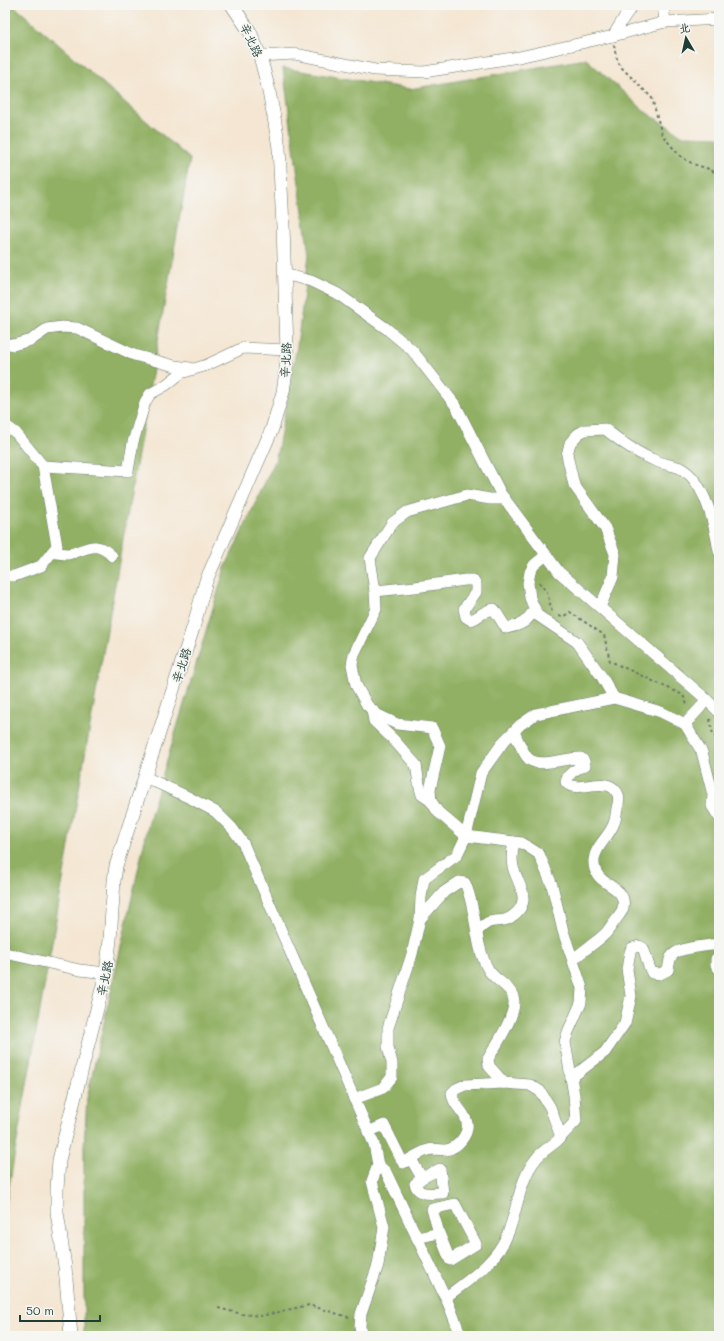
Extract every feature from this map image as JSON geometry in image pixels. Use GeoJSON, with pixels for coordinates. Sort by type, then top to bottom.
{"type":"FeatureCollection","features":[{"type":"Feature","properties":{"kind":"main road","name":"辛北路"},"geometry":{"type":"LineString","coordinates":[[71,1336],[57,1212],[59,1160],[106,973],[116,866],[194,628],[206,581],[272,429],[283,392],[287,350],[279,148],[268,87],[260,56],[250,32],[232,5]]}},
{"type":"Feature","properties":{"kind":"street"},"geometry":{"type":"LineString","coordinates":[[613,36],[633,5]]}},
{"type":"Feature","properties":{"kind":"street"},"geometry":{"type":"LineString","coordinates":[[663,5],[665,22]]}},
{"type":"Feature","properties":{"kind":"street"},"geometry":{"type":"LineString","coordinates":[[260,56],[295,54],[375,70],[424,72],[519,56],[613,36],[665,22],[719,18]]}},
{"type":"Feature","properties":{"kind":"street"},"geometry":{"type":"LineString","coordinates":[[284,274],[310,281],[338,294],[387,329],[412,350],[456,406],[501,494],[559,572],[600,607],[696,712],[702,752],[713,794],[712,806],[719,817]]}},
{"type":"Feature","properties":{"kind":"street"},"geometry":{"type":"LineString","coordinates":[[5,343],[13,345],[31,340],[47,329],[62,327],[77,328],[134,356],[175,366],[196,368]]}},
{"type":"Feature","properties":{"kind":"street"},"geometry":{"type":"LineString","coordinates":[[43,466],[128,471],[133,442],[145,402],[150,394],[166,385],[181,373],[207,365],[243,348],[287,350]]}},
{"type":"Feature","properties":{"kind":"street"},"geometry":{"type":"LineString","coordinates":[[5,425],[16,433],[43,466],[57,546],[41,566],[14,576],[5,576]]}},
{"type":"Feature","properties":{"kind":"street"},"geometry":{"type":"LineString","coordinates":[[600,607],[613,577],[615,554],[605,528],[574,485],[567,455],[570,443],[578,434],[585,430],[605,429],[627,446],[646,457],[681,469],[697,483],[706,502],[717,538],[719,551]]}},
{"type":"Feature","properties":{"kind":"street"},"geometry":{"type":"LineString","coordinates":[[446,1297],[485,1267],[504,1243],[509,1231],[523,1182],[536,1159],[561,1137],[576,1121],[574,1095],[565,1042],[581,1003],[582,988],[563,931],[552,885],[538,854],[522,843],[466,836],[438,812],[431,800],[430,790],[440,746],[432,728],[397,724],[378,715],[367,705],[356,685],[352,664],[354,654],[376,609],[370,558],[392,523],[407,512],[467,495],[490,499],[505,499]]}},
{"type":"Feature","properties":{"kind":"street"},"geometry":{"type":"LineString","coordinates":[[52,552],[67,554],[82,549],[96,547],[104,548],[112,556]]}},
{"type":"Feature","properties":{"kind":"street"},"geometry":{"type":"LineString","coordinates":[[546,555],[534,565],[530,572],[528,583],[530,598],[535,609],[538,615],[577,642],[602,677],[614,698]]}},
{"type":"Feature","properties":{"kind":"street"},"geometry":{"type":"LineString","coordinates":[[375,591],[473,580],[476,584],[476,592],[464,610],[466,617],[471,620],[487,610],[494,608],[506,628],[514,627],[527,621],[535,609]]}},
{"type":"Feature","properties":{"kind":"street"},"geometry":{"type":"LineString","coordinates":[[354,1099],[383,1088],[392,1077],[392,1063],[388,1047],[388,1028],[412,954],[420,919],[424,879],[457,855],[466,836],[481,773],[504,741],[520,725],[536,714],[614,698],[661,712],[719,712]]}},
{"type":"Feature","properties":{"kind":"street"},"geometry":{"type":"LineString","coordinates":[[372,709],[374,721],[416,765],[422,795],[431,800]]}},
{"type":"Feature","properties":{"kind":"street"},"geometry":{"type":"LineString","coordinates":[[514,732],[528,758],[533,761],[544,763],[574,757],[581,758],[585,765],[573,771],[567,777],[566,782],[568,785],[608,785],[617,792],[619,800],[614,824],[594,859],[595,870],[599,878],[616,889],[621,895],[624,902],[623,910],[605,933],[573,960]]}},
{"type":"Feature","properties":{"kind":"street"},"geometry":{"type":"LineString","coordinates":[[145,777],[216,812],[232,828],[243,843],[374,1144],[378,1164],[372,1181],[384,1227],[378,1265],[360,1314],[361,1336]]}},
{"type":"Feature","properties":{"kind":"street"},"geometry":{"type":"LineString","coordinates":[[477,930],[487,923],[504,921],[512,917],[519,910],[523,901],[524,893],[513,866],[512,853],[514,842]]}},
{"type":"Feature","properties":{"kind":"street"},"geometry":{"type":"LineString","coordinates":[[420,919],[444,892],[459,882],[465,883],[469,892],[480,948],[488,970],[507,988],[513,996],[513,1012],[488,1059],[489,1066],[504,1082]]}},
{"type":"Feature","properties":{"kind":"street"},"geometry":{"type":"LineString","coordinates":[[571,1078],[605,1052],[625,1023],[631,996],[627,969],[632,948],[639,946],[643,948],[647,957],[647,965],[652,973],[660,974],[668,970],[671,957],[674,954],[685,949],[719,944]]}},
{"type":"Feature","properties":{"kind":"street"},"geometry":{"type":"LineString","coordinates":[[5,953],[80,970],[106,973]]}},
{"type":"Feature","properties":{"kind":"street"},"geometry":{"type":"LineString","coordinates":[[719,958],[716,959],[716,965],[719,969]]}},
{"type":"Feature","properties":{"kind":"street"},"geometry":{"type":"LineString","coordinates":[[368,1132],[384,1125],[403,1163],[429,1149],[446,1150],[453,1148],[465,1134],[467,1124],[465,1116],[454,1103],[452,1093],[456,1089],[465,1085],[504,1082],[530,1085],[540,1091],[550,1107],[561,1137]]}},
{"type":"Feature","properties":{"kind":"street"},"geometry":{"type":"LineString","coordinates":[[411,1158],[422,1178]]}},
{"type":"Feature","properties":{"kind":"street"},"geometry":{"type":"LineString","coordinates":[[378,1164],[386,1172],[446,1297],[461,1336]]}},
{"type":"Feature","properties":{"kind":"street"},"geometry":{"type":"LineString","coordinates":[[440,1168],[443,1193],[422,1193],[416,1190],[414,1184],[422,1178],[440,1168]]}},
{"type":"Feature","properties":{"kind":"street"},"geometry":{"type":"LineString","coordinates":[[440,1193],[444,1207]]}},
{"type":"Feature","properties":{"kind":"street"},"geometry":{"type":"LineString","coordinates":[[455,1204],[476,1244],[450,1260],[439,1233],[432,1209],[455,1204]]}},
{"type":"Feature","properties":{"kind":"street"},"geometry":{"type":"LineString","coordinates":[[417,1238],[439,1233]]}},
{"type":"Feature","properties":{"kind":"path"},"geometry":{"type":"LineString","coordinates":[[613,36],[616,56],[620,66],[652,98],[662,135],[680,156],[719,175]]}},
{"type":"Feature","properties":{"kind":"path"},"geometry":{"type":"LineString","coordinates":[[530,572],[547,592],[552,612],[563,618],[570,612],[604,635],[610,661],[682,695],[696,712],[710,717],[713,735],[719,740]]}},
{"type":"Feature","properties":{"kind":"path"},"geometry":{"type":"LineString","coordinates":[[218,1308],[242,1314],[261,1316],[309,1305],[360,1321]]}},
{"type":"Feature","properties":{"kind":"green space"},"geometry":{"type":"Polygon","coordinates":[[[5,5],[13,5],[190,159],[5,1209],[5,5]]]}},
{"type":"Feature","properties":{"kind":"green space"},"geometry":{"type":"Polygon","coordinates":[[[586,59],[647,113],[683,136],[719,137],[719,1336],[84,1336],[84,1147],[87,1098],[150,817],[225,568],[276,459],[297,346],[309,255],[283,68],[410,89],[586,59]]]}}]}
